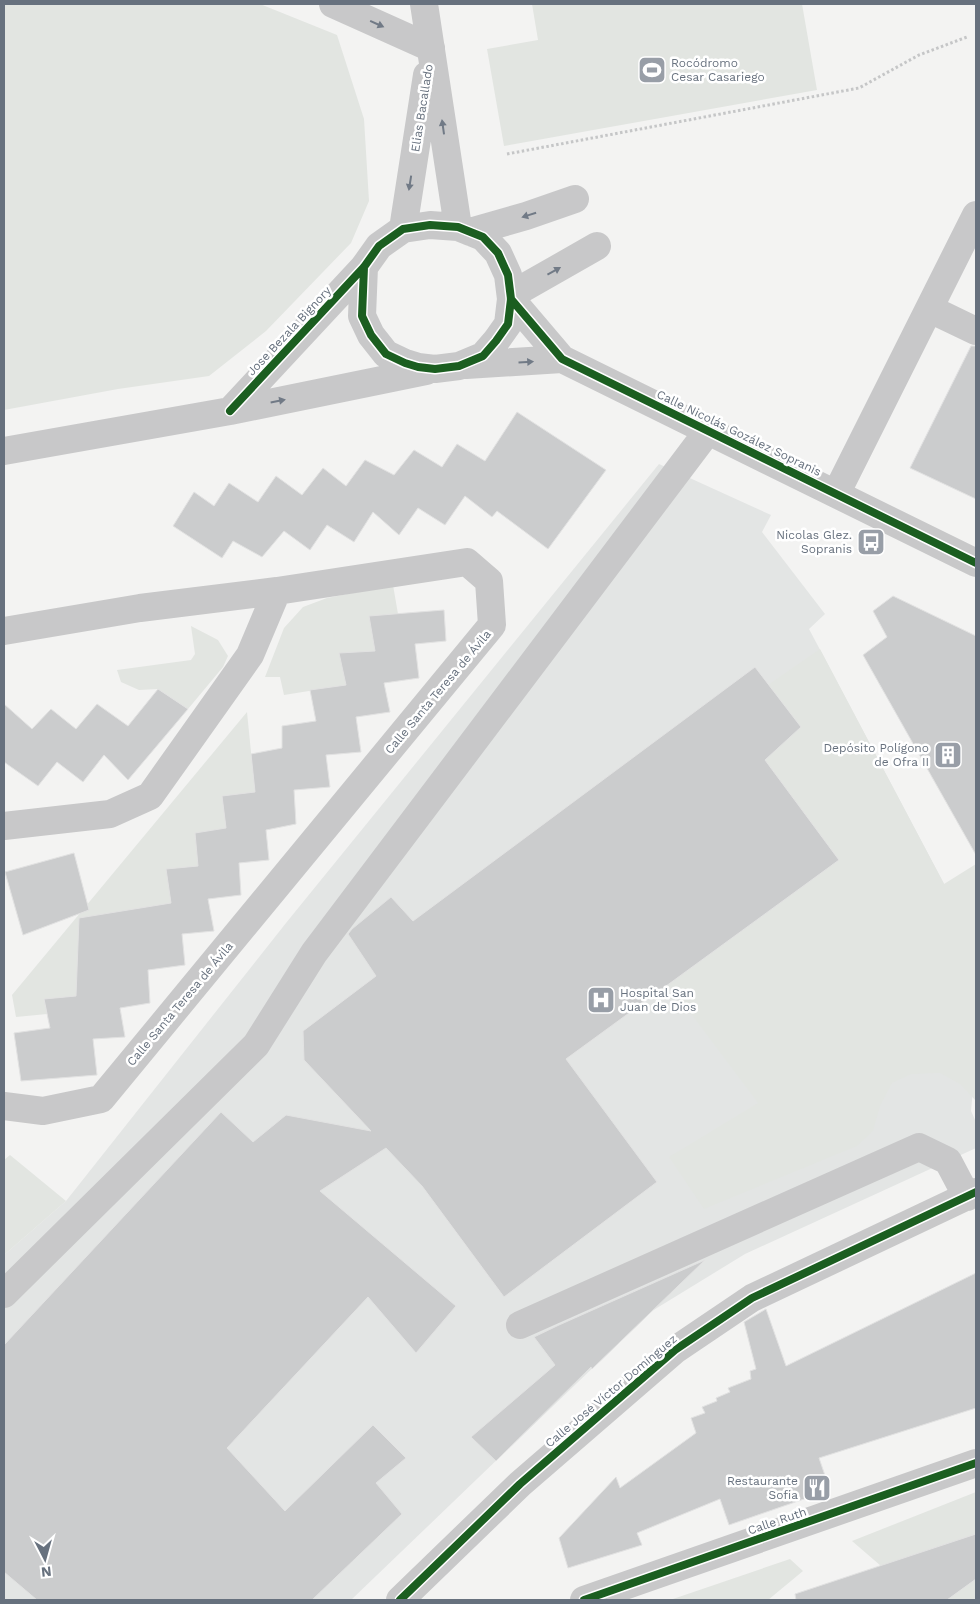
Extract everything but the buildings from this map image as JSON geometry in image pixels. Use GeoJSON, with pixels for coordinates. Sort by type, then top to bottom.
{"type":"FeatureCollection","features":[{"type":"Feature","properties":{"kind":"street"},"geometry":{"type":"LineString","coordinates":[[333,4],[432,48]]}},
{"type":"Feature","properties":{"kind":"street"},"geometry":{"type":"LineString","coordinates":[[424,4],[432,48]]}},
{"type":"Feature","properties":{"kind":"street","name":"Elias Bacallado"},"geometry":{"type":"LineString","coordinates":[[402,229],[432,48]]}},
{"type":"Feature","properties":{"kind":"street","name":"Elias Bacallado"},"geometry":{"type":"LineString","coordinates":[[432,48],[464,230]]}},
{"type":"Feature","properties":{"kind":"street"},"geometry":{"type":"LineString","coordinates":[[464,230],[526,216],[575,199]]}},
{"type":"Feature","properties":{"kind":"street"},"geometry":{"type":"LineString","coordinates":[[836,494],[976,215]]}},
{"type":"Feature","properties":{"kind":"street"},"geometry":{"type":"LineString","coordinates":[[430,226],[464,230],[484,237],[498,253],[508,275],[511,297],[508,324],[496,342],[483,356],[447,368],[411,366],[386,354],[371,335],[362,316],[364,267],[380,246],[402,229],[430,226]]}},
{"type":"Feature","properties":{"kind":"street"},"geometry":{"type":"LineString","coordinates":[[511,297],[597,246]]}},
{"type":"Feature","properties":{"kind":"street","name":"Jose Bezala Bignory"},"geometry":{"type":"LineString","coordinates":[[230,411],[364,267]]}},
{"type":"Feature","properties":{"kind":"street","name":"Calle Nicolás Gozález Sopranis"},"geometry":{"type":"LineString","coordinates":[[511,297],[562,359],[976,563]]}},
{"type":"Feature","properties":{"kind":"street"},"geometry":{"type":"LineString","coordinates":[[930,309],[976,331]]}},
{"type":"Feature","properties":{"kind":"street"},"geometry":{"type":"LineString","coordinates":[[4,451],[230,411],[447,368],[562,359]]}},
{"type":"Feature","properties":{"kind":"street"},"geometry":{"type":"LineString","coordinates":[[4,1294],[256,1045],[314,953],[708,431]]}},
{"type":"Feature","properties":{"kind":"street","name":"Calle Santa Teresa de Ávila"},"geometry":{"type":"LineString","coordinates":[[4,631],[140,608],[277,591],[467,562],[489,581],[492,625],[102,1099],[43,1111],[4,1106]]}},
{"type":"Feature","properties":{"kind":"street"},"geometry":{"type":"LineString","coordinates":[[4,826],[110,814],[150,796],[250,655],[277,591]]}},
{"type":"Feature","properties":{"kind":"street"},"geometry":{"type":"LineString","coordinates":[[520,1325],[919,1147],[948,1161],[971,1195]]}},
{"type":"Feature","properties":{"kind":"street","name":"Calle José Víctor Domínguez"},"geometry":{"type":"LineString","coordinates":[[400,1600],[520,1484],[675,1350],[752,1298],[971,1195]]}},
{"type":"Feature","properties":{"kind":"street","name":"Calle Ruth"},"geometry":{"type":"LineString","coordinates":[[584,1600],[976,1464]]}},
{"type":"Feature","properties":{"kind":"path"},"geometry":{"type":"LineString","coordinates":[[507,154],[858,88],[919,55],[967,36]]}},
{"type":"Feature","properties":{"kind":"shaded area"},"geometry":{"type":"Polygon","coordinates":[[[4,4],[260,4],[337,35],[364,119],[369,201],[351,243],[266,331],[209,376],[118,389],[4,410],[4,4]]]}},
{"type":"Feature","properties":{"kind":"shaded area","name":"Rocódromo Cesar Casariego"},"geometry":{"type":"Polygon","coordinates":[[[532,4],[802,4],[817,90],[504,146],[487,49],[538,40],[532,4]]]}},
{"type":"Feature","properties":{"kind":"shaded area","name":"Hospital San Juan de Dios"},"geometry":{"type":"Polygon","coordinates":[[[659,464],[771,515],[762,532],[825,614],[809,629],[976,944],[976,1056],[971,1111],[976,1122],[976,1148],[745,1254],[652,1311],[351,1600],[4,1600],[4,1255],[66,1201],[286,923],[659,464]]]}},
{"type":"Feature","properties":{"kind":"shaded area"},"geometry":{"type":"Polygon","coordinates":[[[393,585],[398,614],[375,651],[346,685],[284,695],[280,677],[265,677],[284,628],[303,607],[327,598],[393,585]]]}},
{"type":"Feature","properties":{"kind":"shaded area"},"geometry":{"type":"Polygon","coordinates":[[[191,626],[218,640],[228,656],[223,667],[188,709],[158,689],[139,690],[121,682],[117,670],[191,660],[195,654],[191,626]]]}},
{"type":"Feature","properties":{"kind":"shaded area"},"geometry":{"type":"Polygon","coordinates":[[[820,649],[944,884],[976,864],[976,1101],[960,1084],[940,1073],[911,1074],[892,1083],[880,1106],[873,1131],[857,1146],[704,1209],[669,1157],[758,1103],[668,985],[839,860],[765,760],[801,727],[768,685],[820,649]]]}},
{"type":"Feature","properties":{"kind":"shaded area"},"geometry":{"type":"Polygon","coordinates":[[[247,712],[255,792],[222,796],[226,828],[198,866],[167,869],[171,903],[136,909],[137,939],[76,996],[44,999],[47,1014],[16,1017],[12,995],[247,712]]]}},
{"type":"Feature","properties":{"kind":"shaded area"},"geometry":{"type":"Polygon","coordinates":[[[10,1155],[66,1201],[4,1255],[4,1160],[10,1155]]]}},
{"type":"Feature","properties":{"kind":"shaded area"},"geometry":{"type":"Polygon","coordinates":[[[976,1492],[976,1534],[881,1566],[852,1541],[976,1492]]]}},
{"type":"Feature","properties":{"kind":"shaded area"},"geometry":{"type":"Polygon","coordinates":[[[790,1559],[803,1571],[768,1600],[670,1600],[790,1559]]]}},
{"type":"Feature","properties":{"kind":"shaded area"},"geometry":{"type":"Polygon","coordinates":[[[976,1579],[976,1600],[947,1600],[976,1579]]]}},
{"type":"Feature","properties":{"kind":"cycle path"},"geometry":{"type":"LineString","coordinates":[[230,411],[364,267],[379,246],[403,229],[430,225],[458,227],[483,237],[498,253],[508,275],[511,299],[508,324],[483,356],[459,366],[435,369],[405,363],[386,354],[371,335],[362,316],[364,267]]}},
{"type":"Feature","properties":{"kind":"cycle path"},"geometry":{"type":"LineString","coordinates":[[511,299],[562,359],[976,563]]}},
{"type":"Feature","properties":{"kind":"cycle path"},"geometry":{"type":"LineString","coordinates":[[400,1600],[520,1484],[675,1350],[752,1298],[976,1192]]}},
{"type":"Feature","properties":{"kind":"cycle path"},"geometry":{"type":"LineString","coordinates":[[584,1600],[976,1463]]}},
{"type":"Feature","properties":{"kind":"place","name":"Rocódromo Cesar Casariego"},"geometry":{"type":"Point","coordinates":[652,70]}},
{"type":"Feature","properties":{"kind":"place","name":"Nicolas Glez. Sopranis"},"geometry":{"type":"Point","coordinates":[871,542]}},
{"type":"Feature","properties":{"kind":"place","name":"Depósito Polígono de Ofra II"},"geometry":{"type":"Point","coordinates":[948,755]}},
{"type":"Feature","properties":{"kind":"place","name":"Hospital San Juan de Dios"},"geometry":{"type":"Point","coordinates":[601,1000]}},
{"type":"Feature","properties":{"kind":"place","name":"Restaurante Sofia"},"geometry":{"type":"Point","coordinates":[817,1488]}}]}
